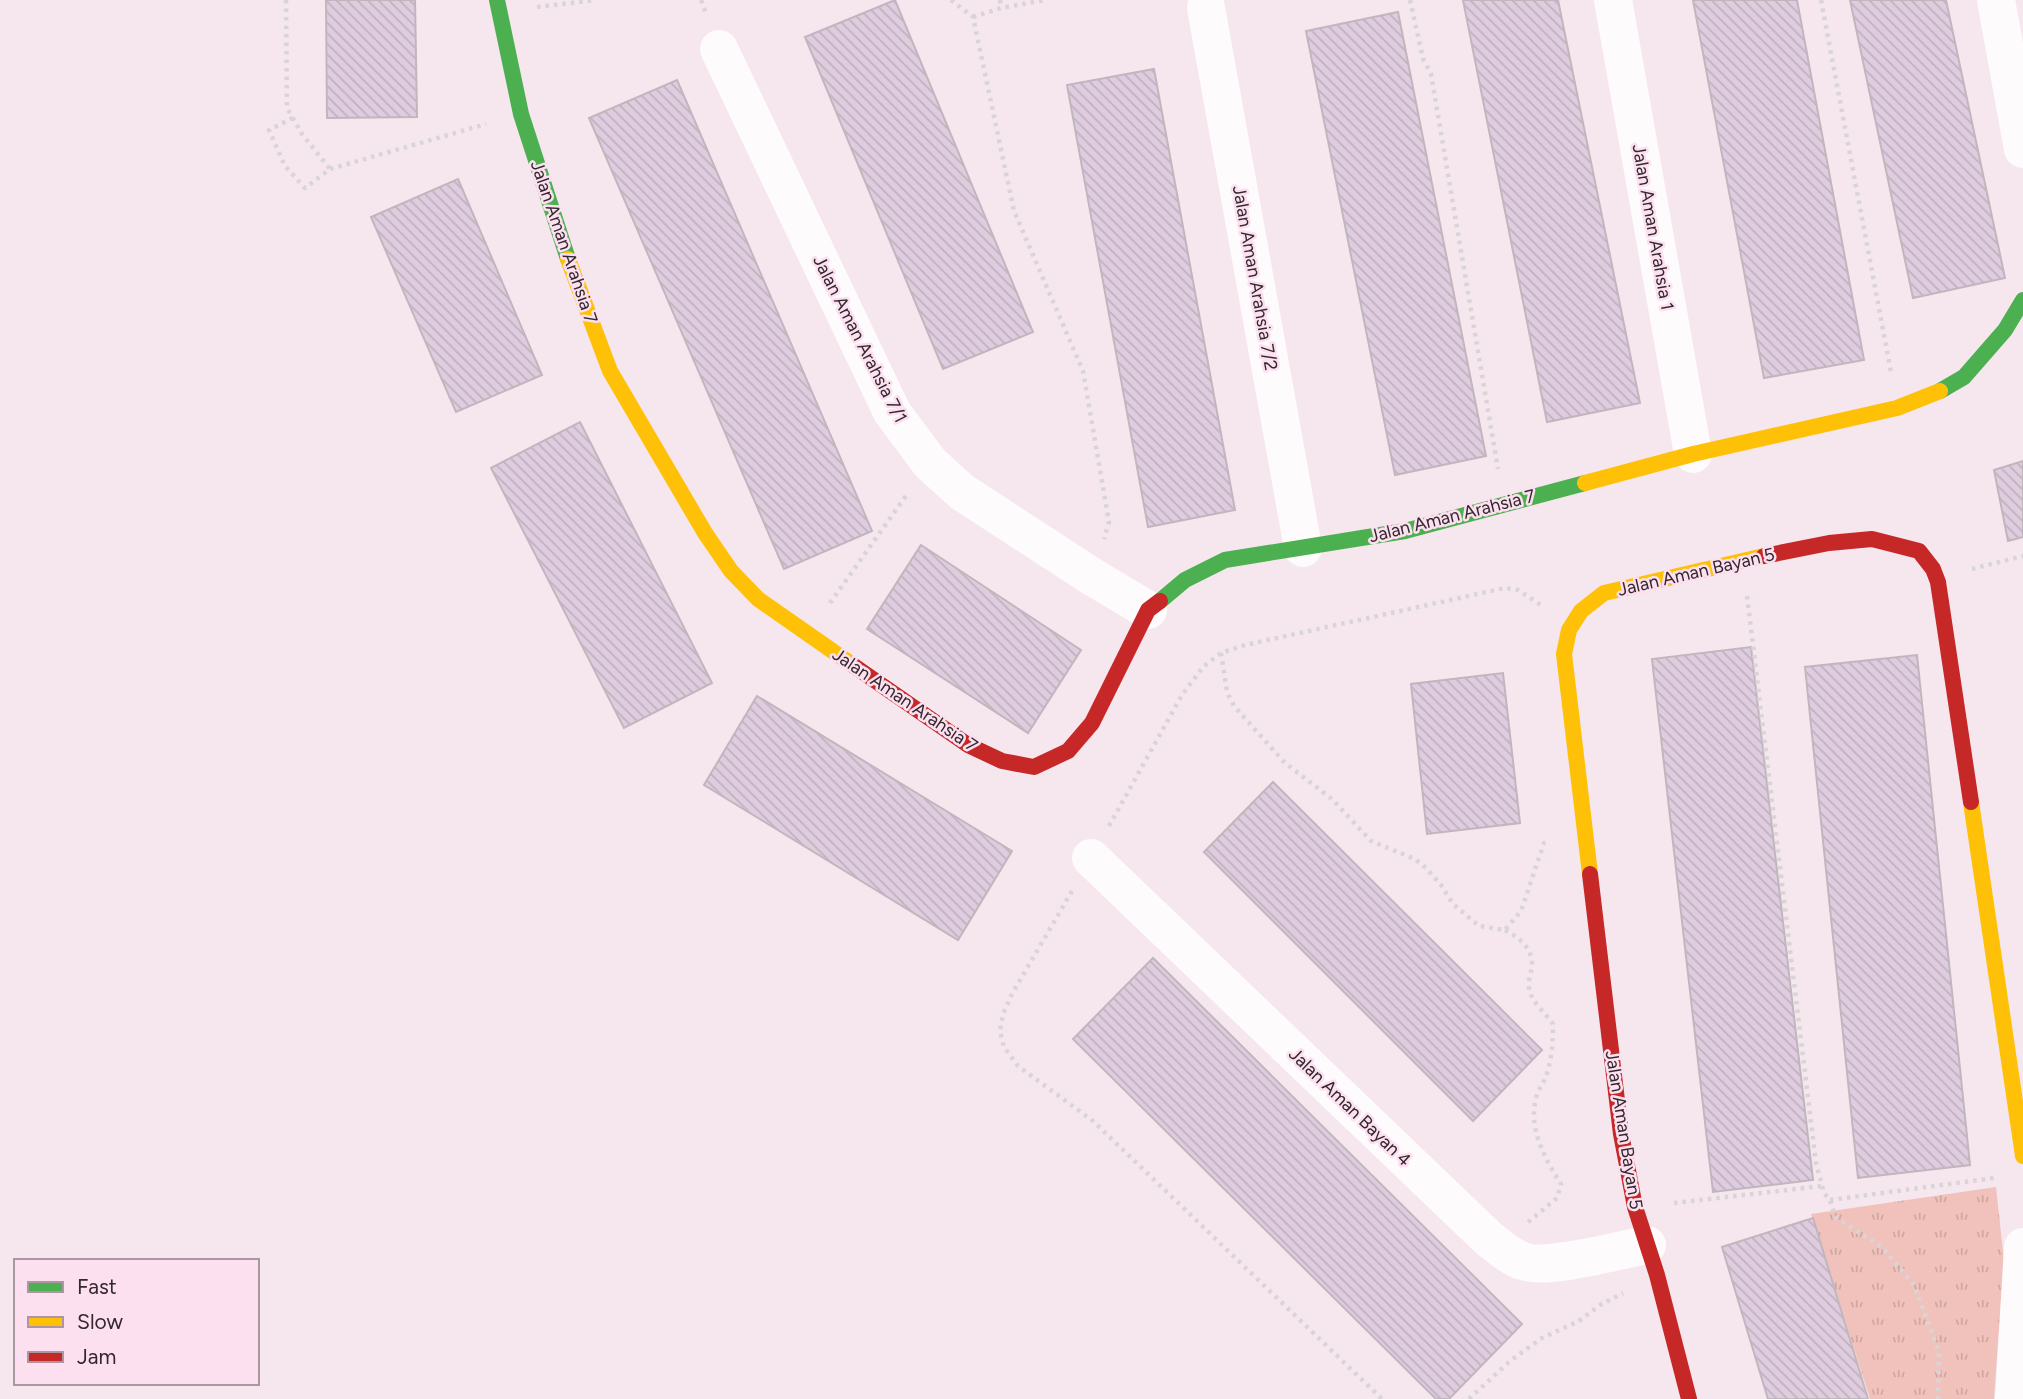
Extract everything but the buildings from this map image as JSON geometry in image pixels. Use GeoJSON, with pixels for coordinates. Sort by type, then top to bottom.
{"type":"FeatureCollection","features":[{"type":"Feature","properties":{"kind":"street","name":"Jalan Aman Arahsia 1"},"geometry":{"type":"LineString","coordinates":[[1613,0],[1693,454]]}},
{"type":"Feature","properties":{"kind":"street"},"geometry":{"type":"LineString","coordinates":[[1996,0],[2023,149]]}},
{"type":"Feature","properties":{"kind":"street","name":"Jalan Aman Arahsia 7"},"geometry":{"type":"LineString","coordinates":[[497,6],[521,114],[566,254],[610,370],[705,533],[732,571],[758,599],[968,745],[1002,761],[1034,767],[1068,751],[1092,723],[1148,610],[1185,580],[1225,560],[1405,531],[1693,454],[1897,408],[1933,395],[1964,377],[2017,324]]}},
{"type":"Feature","properties":{"kind":"street","name":"Jalan Aman Arahsia 7/2"},"geometry":{"type":"LineString","coordinates":[[1206,8],[1303,548]]}},
{"type":"Feature","properties":{"kind":"street","name":"Jalan Aman Arahsia 7/1"},"geometry":{"type":"LineString","coordinates":[[719,49],[892,412],[930,463],[962,492],[1148,610]]}},
{"type":"Feature","properties":{"kind":"street","name":"Jalan Aman Bayan 5"},"geometry":{"type":"LineString","coordinates":[[1689,1399],[1635,1207],[1621,1135],[1564,654],[1569,630],[1581,611],[1604,593],[1743,560],[1829,543],[1872,539],[1919,551],[1933,569],[1938,582],[2023,1156]]}},
{"type":"Feature","properties":{"kind":"street","name":"Jalan Aman Bayan 4"},"geometry":{"type":"LineString","coordinates":[[1091,859],[1508,1255],[1527,1263],[1549,1264],[1652,1260]]}},
{"type":"Feature","properties":{"kind":"street"},"geometry":{"type":"LineString","coordinates":[[2014,1399],[2023,1247]]}},
{"type":"Feature","properties":{"kind":"path"},"geometry":{"type":"LineString","coordinates":[[286,0],[287,108],[302,134],[330,169]]}},
{"type":"Feature","properties":{"kind":"path"},"geometry":{"type":"LineString","coordinates":[[497,6],[596,0]]}},
{"type":"Feature","properties":{"kind":"path"},"geometry":{"type":"LineString","coordinates":[[951,0],[973,17],[1014,211],[1083,371],[1109,522],[1091,576]]}},
{"type":"Feature","properties":{"kind":"path"},"geometry":{"type":"LineString","coordinates":[[1000,0],[1001,8]]}},
{"type":"Feature","properties":{"kind":"path"},"geometry":{"type":"LineString","coordinates":[[973,17],[1001,8],[1045,0]]}},
{"type":"Feature","properties":{"kind":"path"},"geometry":{"type":"LineString","coordinates":[[1410,0],[1423,59],[1430,74],[1504,505]]}},
{"type":"Feature","properties":{"kind":"path"},"geometry":{"type":"LineString","coordinates":[[1821,0],[1897,408]]}},
{"type":"Feature","properties":{"kind":"path"},"geometry":{"type":"LineString","coordinates":[[293,118],[269,130],[285,166],[305,188],[330,169],[521,114]]}},
{"type":"Feature","properties":{"kind":"path"},"geometry":{"type":"LineString","coordinates":[[807,635],[930,463]]}},
{"type":"Feature","properties":{"kind":"path"},"geometry":{"type":"LineString","coordinates":[[1938,582],[1981,565],[2023,556]]}},
{"type":"Feature","properties":{"kind":"path"},"geometry":{"type":"LineString","coordinates":[[1743,560],[1814,1149],[1822,1186],[1835,1217],[1882,1247],[1914,1285],[1939,1352],[1938,1399]]}},
{"type":"Feature","properties":{"kind":"path"},"geometry":{"type":"LineString","coordinates":[[1221,653],[1227,692],[1234,706],[1285,763],[1332,799],[1371,841],[1415,859],[1426,868],[1441,884],[1453,904],[1479,926],[1505,930],[1523,942],[1529,951],[1532,964],[1528,986],[1533,1000],[1553,1024],[1553,1044],[1547,1075],[1536,1097],[1534,1120],[1537,1140],[1561,1184],[1557,1198],[1499,1246]]}},
{"type":"Feature","properties":{"kind":"path"},"geometry":{"type":"LineString","coordinates":[[1505,930],[1521,911],[1544,844],[1587,839]]}},
{"type":"Feature","properties":{"kind":"path"},"geometry":{"type":"LineString","coordinates":[[1830,1200],[1996,1178]]}},
{"type":"Feature","properties":{"kind":"path"},"geometry":{"type":"LineString","coordinates":[[1635,1207],[1822,1186]]}},
{"type":"Feature","properties":{"kind":"path"},"geometry":{"type":"LineString","coordinates":[[1469,1399],[1510,1362],[1542,1338],[1579,1321],[1652,1260]]}},
{"type":"Feature","properties":{"kind":"green space"},"geometry":{"type":"Polygon","coordinates":[[[1996,1187],[2004,1261],[1994,1399],[1870,1399],[1811,1214],[1996,1187]]]}},
{"type":"Feature","properties":{"kind":"traffic: fast"},"geometry":{"type":"LineString","coordinates":[[497,0],[521,114],[568,259]]}},
{"type":"Feature","properties":{"kind":"traffic: fast"},"geometry":{"type":"LineString","coordinates":[[1940,391],[1964,377],[2005,330],[2023,300]]}},
{"type":"Feature","properties":{"kind":"traffic: fast"},"geometry":{"type":"LineString","coordinates":[[1160,601],[1185,580],[1225,560],[1405,531],[1585,483]]}},
{"type":"Feature","properties":{"kind":"traffic: slow"},"geometry":{"type":"LineString","coordinates":[[568,259],[610,371],[705,533],[731,571],[758,599],[854,666]]}},
{"type":"Feature","properties":{"kind":"traffic: slow"},"geometry":{"type":"LineString","coordinates":[[1585,483],[1693,454],[1897,408],[1940,391]]}},
{"type":"Feature","properties":{"kind":"traffic: slow"},"geometry":{"type":"LineString","coordinates":[[1590,874],[1564,654],[1569,630],[1581,611],[1604,593],[1764,556]]}},
{"type":"Feature","properties":{"kind":"traffic: slow"},"geometry":{"type":"LineString","coordinates":[[1971,802],[2023,1156]]}},
{"type":"Feature","properties":{"kind":"traffic: jam"},"geometry":{"type":"LineString","coordinates":[[1764,556],[1829,543],[1872,539],[1919,551],[1933,569],[1938,582],[1971,802]]}},
{"type":"Feature","properties":{"kind":"traffic: jam"},"geometry":{"type":"LineString","coordinates":[[854,666],[968,745],[1002,761],[1034,767],[1068,751],[1092,723],[1148,610],[1160,601]]}},
{"type":"Feature","properties":{"kind":"traffic: jam"},"geometry":{"type":"LineString","coordinates":[[1590,874],[1621,1134],[1635,1207],[1657,1275],[1689,1399]]}}]}
